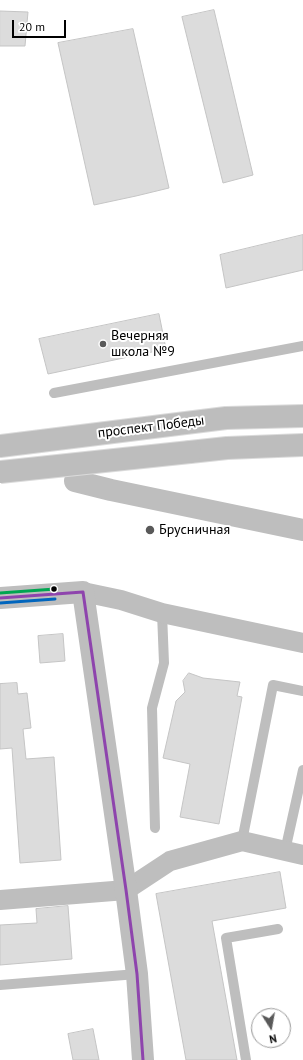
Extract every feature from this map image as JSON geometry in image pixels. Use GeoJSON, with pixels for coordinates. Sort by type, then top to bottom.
{"type":"FeatureCollection","features":[{"type":"Feature","properties":{"kind":"main road","name":"проспект Победы"},"geometry":{"type":"LineString","coordinates":[[0,446],[226,418],[303,416]]}},
{"type":"Feature","properties":{"kind":"main road","name":"проспект Победы"},"geometry":{"type":"LineString","coordinates":[[0,472],[227,448],[303,445]]}},
{"type":"Feature","properties":{"kind":"street"},"geometry":{"type":"LineString","coordinates":[[75,481],[111,490],[303,530]]}},
{"type":"Feature","properties":{"kind":"street"},"geometry":{"type":"LineString","coordinates":[[0,598],[83,592],[121,600],[162,613],[303,643]]}},
{"type":"Feature","properties":{"kind":"street"},"geometry":{"type":"LineString","coordinates":[[83,592],[137,974],[143,1060]]}},
{"type":"Feature","properties":{"kind":"street"},"geometry":{"type":"LineString","coordinates":[[0,900],[126,890],[170,861],[242,841],[294,853]]}},
{"type":"Feature","properties":{"kind":"lane"},"geometry":{"type":"LineString","coordinates":[[54,393],[303,346]]}},
{"type":"Feature","properties":{"kind":"lane"},"geometry":{"type":"LineString","coordinates":[[155,828],[152,708],[164,663],[162,613]]}},
{"type":"Feature","properties":{"kind":"lane"},"geometry":{"type":"LineString","coordinates":[[242,841],[273,685],[303,691]]}},
{"type":"Feature","properties":{"kind":"lane"},"geometry":{"type":"LineString","coordinates":[[294,853],[303,770]]}},
{"type":"Feature","properties":{"kind":"lane"},"geometry":{"type":"LineString","coordinates":[[246,1060],[226,938],[278,929]]}},
{"type":"Feature","properties":{"kind":"lane"},"geometry":{"type":"LineString","coordinates":[[0,985],[137,974]]}},
{"type":"Feature","properties":{"kind":"building"},"geometry":{"type":"Polygon","coordinates":[[[214,10],[253,175],[223,183],[182,17],[214,10]]]}},
{"type":"Feature","properties":{"kind":"building"},"geometry":{"type":"Polygon","coordinates":[[[0,11],[28,12],[25,46],[0,46],[0,11]]]}},
{"type":"Feature","properties":{"kind":"building"},"geometry":{"type":"Polygon","coordinates":[[[133,29],[169,188],[94,205],[58,43],[133,29]]]}},
{"type":"Feature","properties":{"kind":"building"},"geometry":{"type":"Polygon","coordinates":[[[303,235],[303,270],[226,288],[220,255],[303,235]]]}},
{"type":"Feature","properties":{"kind":"building","name":"Вечерняя школа №9"},"geometry":{"type":"Polygon","coordinates":[[[159,314],[166,349],[48,374],[39,339],[159,314]]]}},
{"type":"Feature","properties":{"kind":"building"},"geometry":{"type":"Polygon","coordinates":[[[63,634],[65,661],[40,663],[38,636],[63,634]]]}},
{"type":"Feature","properties":{"kind":"building"},"geometry":{"type":"Polygon","coordinates":[[[189,673],[203,678],[240,682],[237,696],[242,697],[219,824],[180,817],[190,764],[163,758],[176,701],[185,692],[183,681],[189,673]]]}},
{"type":"Feature","properties":{"kind":"building"},"geometry":{"type":"Polygon","coordinates":[[[17,683],[18,694],[27,693],[31,728],[23,729],[26,759],[54,757],[61,860],[20,863],[12,748],[0,749],[0,684],[17,683]]]}},
{"type":"Feature","properties":{"kind":"building"},"geometry":{"type":"Polygon","coordinates":[[[280,872],[286,908],[212,921],[237,1060],[186,1060],[156,894],[280,872]]]}},
{"type":"Feature","properties":{"kind":"building"},"geometry":{"type":"Polygon","coordinates":[[[68,906],[72,959],[0,965],[0,925],[37,923],[36,909],[68,906]]]}},
{"type":"Feature","properties":{"kind":"building"},"geometry":{"type":"Polygon","coordinates":[[[93,1029],[99,1060],[73,1060],[68,1034],[93,1029]]]}},
{"type":"Feature","properties":{"kind":"transit line"},"geometry":{"type":"LineString","coordinates":[[0,593],[55,589]]}},
{"type":"Feature","properties":{"kind":"transit line"},"geometry":{"type":"LineString","coordinates":[[0,598],[83,592],[137,974],[143,1060]]}},
{"type":"Feature","properties":{"kind":"transit line"},"geometry":{"type":"LineString","coordinates":[[0,603],[55,599]]}},
{"type":"Feature","properties":{"kind":"place","name":"Вечерняя школа №9"},"geometry":{"type":"Point","coordinates":[103,344]}},
{"type":"Feature","properties":{"kind":"place","name":"Брусничная"},"geometry":{"type":"Point","coordinates":[150,530]}}]}
